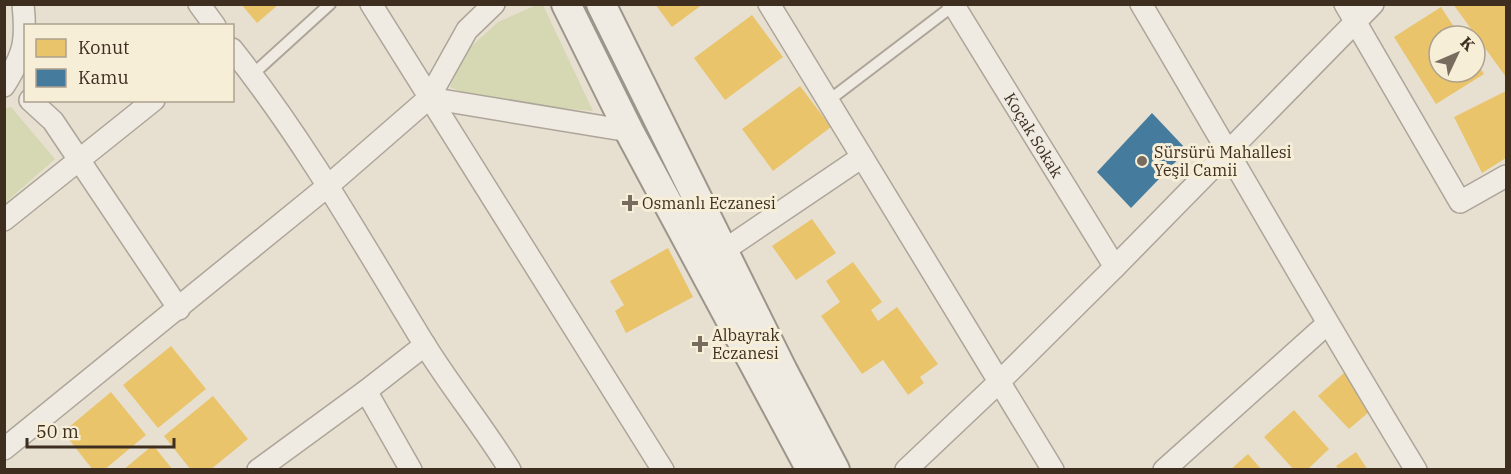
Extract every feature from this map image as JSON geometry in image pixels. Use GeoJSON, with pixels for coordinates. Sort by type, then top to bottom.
{"type":"FeatureCollection","features":[{"type":"Feature","properties":{"kind":"main road"},"geometry":{"type":"LineString","coordinates":[[566,4],[629,132],[811,470]]}},
{"type":"Feature","properties":{"kind":"main road"},"geometry":{"type":"LineString","coordinates":[[601,4],[835,470]]}},
{"type":"Feature","properties":{"kind":"street"},"geometry":{"type":"LineString","coordinates":[[23,4],[25,24]]}},
{"type":"Feature","properties":{"kind":"street"},"geometry":{"type":"LineString","coordinates":[[200,4],[214,24]]}},
{"type":"Feature","properties":{"kind":"street"},"geometry":{"type":"LineString","coordinates":[[371,4],[656,467]]}},
{"type":"Feature","properties":{"kind":"street"},"geometry":{"type":"LineString","coordinates":[[4,449],[179,309],[329,185],[429,98],[467,30],[494,4]]}},
{"type":"Feature","properties":{"kind":"street"},"geometry":{"type":"LineString","coordinates":[[769,4],[1053,470]]}},
{"type":"Feature","properties":{"kind":"street"},"geometry":{"type":"LineString","coordinates":[[1141,4],[1228,150],[1327,324],[1416,470]]}},
{"type":"Feature","properties":{"kind":"street"},"geometry":{"type":"LineString","coordinates":[[915,467],[1228,150],[1350,13],[1372,4]]}},
{"type":"Feature","properties":{"kind":"street","name":"Koçak Sokak"},"geometry":{"type":"LineString","coordinates":[[953,5],[1115,267]]}},
{"type":"Feature","properties":{"kind":"street"},"geometry":{"type":"LineString","coordinates":[[1350,13],[1460,202],[1506,176]]}},
{"type":"Feature","properties":{"kind":"street"},"geometry":{"type":"LineString","coordinates":[[24,50],[5,85],[24,96]]}},
{"type":"Feature","properties":{"kind":"street"},"geometry":{"type":"LineString","coordinates":[[234,51],[253,74],[329,185],[425,345],[510,470]]}},
{"type":"Feature","properties":{"kind":"street"},"geometry":{"type":"LineString","coordinates":[[429,98],[629,132]]}},
{"type":"Feature","properties":{"kind":"street"},"geometry":{"type":"LineString","coordinates":[[32,102],[53,121],[179,309]]}},
{"type":"Feature","properties":{"kind":"street"},"geometry":{"type":"LineString","coordinates":[[4,220],[151,102]]}},
{"type":"Feature","properties":{"kind":"street"},"geometry":{"type":"LineString","coordinates":[[723,250],[862,157]]}},
{"type":"Feature","properties":{"kind":"street"},"geometry":{"type":"LineString","coordinates":[[1164,470],[1327,324]]}},
{"type":"Feature","properties":{"kind":"street"},"geometry":{"type":"LineString","coordinates":[[258,470],[425,345]]}},
{"type":"Feature","properties":{"kind":"street"},"geometry":{"type":"LineString","coordinates":[[366,391],[411,470]]}},
{"type":"Feature","properties":{"kind":"lane"},"geometry":{"type":"LineString","coordinates":[[253,74],[330,4]]}},
{"type":"Feature","properties":{"kind":"lane"},"geometry":{"type":"LineString","coordinates":[[828,101],[953,5]]}},
{"type":"Feature","properties":{"kind":"green space"},"geometry":{"type":"Polygon","coordinates":[[[536,5],[543,5],[593,111],[483,101],[450,87],[465,52],[498,22],[536,5]]]}},
{"type":"Feature","properties":{"kind":"green space"},"geometry":{"type":"Polygon","coordinates":[[[11,107],[55,159],[5,203],[5,109],[11,107]]]}},
{"type":"Feature","properties":{"kind":"building: Konut"},"geometry":{"type":"Polygon","coordinates":[[[241,4],[279,4],[257,23],[241,4]]]}},
{"type":"Feature","properties":{"kind":"building: Konut"},"geometry":{"type":"Polygon","coordinates":[[[655,4],[703,4],[672,27],[655,4]]]}},
{"type":"Feature","properties":{"kind":"building: Konut"},"geometry":{"type":"Polygon","coordinates":[[[1453,4],[1506,4],[1506,77],[1487,51],[1487,24],[1468,24],[1453,4]]]}},
{"type":"Feature","properties":{"kind":"building: Konut"},"geometry":{"type":"Polygon","coordinates":[[[1441,7],[1452,24],[1427,24],[1427,84],[1468,84],[1436,104],[1394,37],[1441,7]]]}},
{"type":"Feature","properties":{"kind":"building: Konut"},"geometry":{"type":"Polygon","coordinates":[[[752,15],[783,57],[725,100],[694,58],[752,15]]]}},
{"type":"Feature","properties":{"kind":"building: Konut"},"geometry":{"type":"Polygon","coordinates":[[[800,86],[831,127],[773,171],[742,129],[800,86]]]}},
{"type":"Feature","properties":{"kind":"building: Konut"},"geometry":{"type":"Polygon","coordinates":[[[1506,91],[1506,158],[1482,173],[1454,117],[1506,91]]]}},
{"type":"Feature","properties":{"kind":"building: Konut"},"geometry":{"type":"Polygon","coordinates":[[[812,219],[836,253],[796,280],[772,246],[812,219]]]}},
{"type":"Feature","properties":{"kind":"building: Konut"},"geometry":{"type":"Polygon","coordinates":[[[668,248],[693,297],[626,333],[615,311],[624,305],[610,281],[668,248]]]}},
{"type":"Feature","properties":{"kind":"building: Konut"},"geometry":{"type":"Polygon","coordinates":[[[853,262],[882,302],[871,310],[878,321],[897,307],[938,364],[920,377],[924,383],[908,395],[883,360],[862,374],[821,316],[840,302],[826,281],[853,262]]]}},
{"type":"Feature","properties":{"kind":"building: Konut"},"geometry":{"type":"Polygon","coordinates":[[[171,346],[206,389],[158,428],[123,385],[171,346]]]}},
{"type":"Feature","properties":{"kind":"building: Konut"},"geometry":{"type":"Polygon","coordinates":[[[1345,372],[1376,406],[1349,429],[1318,396],[1345,372]]]}},
{"type":"Feature","properties":{"kind":"building: Konut"},"geometry":{"type":"Polygon","coordinates":[[[111,392],[146,435],[104,470],[93,470],[63,432],[111,392]]]}},
{"type":"Feature","properties":{"kind":"building: Konut"},"geometry":{"type":"Polygon","coordinates":[[[213,396],[248,439],[210,470],[191,470],[164,436],[213,396]]]}},
{"type":"Feature","properties":{"kind":"building: Konut"},"geometry":{"type":"Polygon","coordinates":[[[1294,410],[1329,449],[1307,470],[1294,470],[1264,437],[1294,410]]]}},
{"type":"Feature","properties":{"kind":"building: Konut"},"geometry":{"type":"Polygon","coordinates":[[[153,445],[173,470],[123,470],[153,445]]]}},
{"type":"Feature","properties":{"kind":"building: Konut"},"geometry":{"type":"Polygon","coordinates":[[[1356,452],[1368,470],[1339,470],[1336,466],[1356,452]]]}},
{"type":"Feature","properties":{"kind":"building: Konut"},"geometry":{"type":"Polygon","coordinates":[[[1248,454],[1262,470],[1230,470],[1248,454]]]}},
{"type":"Feature","properties":{"kind":"building: Kamu","name":"Sürsürü Mahallesi Yeşil Camii"},"geometry":{"type":"Polygon","coordinates":[[[1152,113],[1187,150],[1131,208],[1097,172],[1152,113]]]}},
{"type":"Feature","properties":{"kind":"place","name":"Sürsürü Mahallesi Yeşil Camii"},"geometry":{"type":"Point","coordinates":[1142,161]}},
{"type":"Feature","properties":{"kind":"place","name":"Osmanlı Eczanesi"},"geometry":{"type":"Point","coordinates":[630,203]}},
{"type":"Feature","properties":{"kind":"place","name":"Albayrak Eczanesi"},"geometry":{"type":"Point","coordinates":[700,344]}}]}
